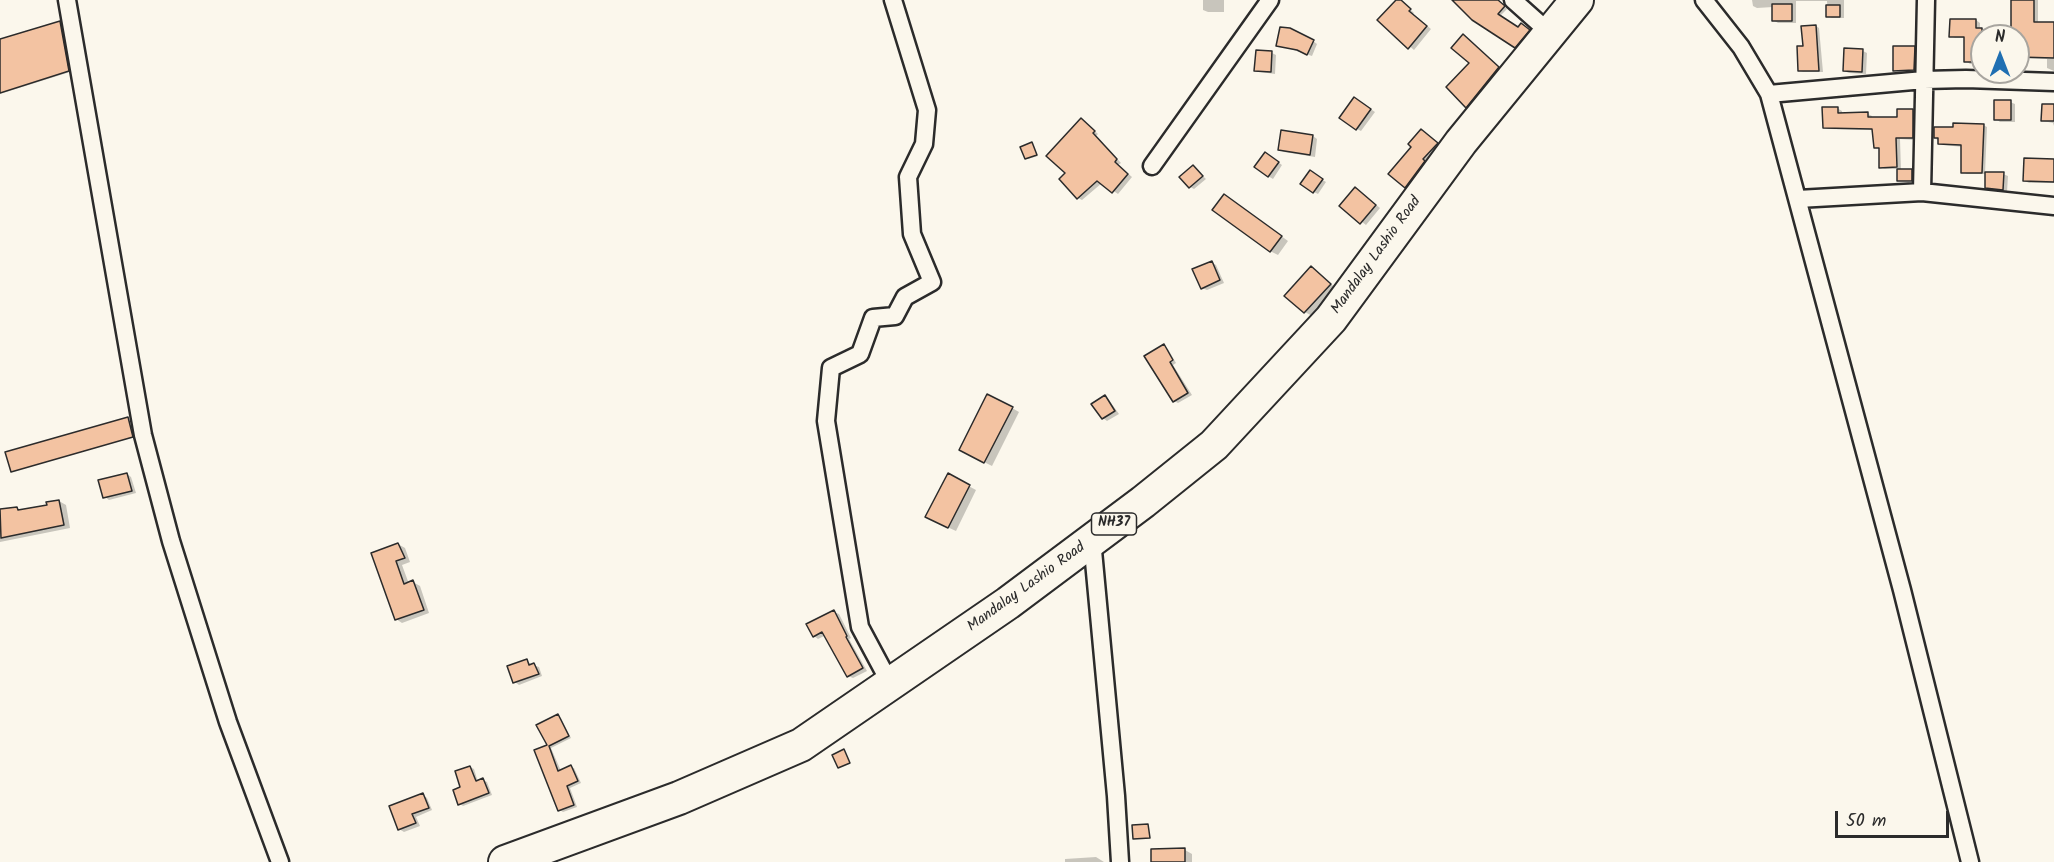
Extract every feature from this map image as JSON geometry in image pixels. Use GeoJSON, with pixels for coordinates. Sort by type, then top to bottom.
{"type":"FeatureCollection","features":[{"type":"Feature","properties":{"kind":"highway","name":"Mandalay Lashio Road"},"geometry":{"type":"LineString","coordinates":[[504,862],[679,798],[801,745],[1008,603],[1214,445],[1330,319],[1461,142],[1577,0]]}},
{"type":"Feature","properties":{"kind":"street"},"geometry":{"type":"LineString","coordinates":[[68,0],[143,435],[171,541],[228,722],[280,862]]}},
{"type":"Feature","properties":{"kind":"street"},"geometry":{"type":"LineString","coordinates":[[891,685],[860,627],[826,421],[831,368],[860,354],[873,318],[896,316],[905,297],[932,282],[912,234],[908,177],[924,144],[927,110],[893,0]]}},
{"type":"Feature","properties":{"kind":"street"},"geometry":{"type":"LineString","coordinates":[[1152,166],[1270,0]]}},
{"type":"Feature","properties":{"kind":"street"},"geometry":{"type":"LineString","coordinates":[[1513,0],[1550,33]]}},
{"type":"Feature","properties":{"kind":"street"},"geometry":{"type":"LineString","coordinates":[[1704,0],[1741,47],[1769,94],[1902,590],[1970,862]]}},
{"type":"Feature","properties":{"kind":"street"},"geometry":{"type":"LineString","coordinates":[[1922,192],[1926,0]]}},
{"type":"Feature","properties":{"kind":"street"},"geometry":{"type":"LineString","coordinates":[[1769,94],[1924,80],[2054,82]]}},
{"type":"Feature","properties":{"kind":"street"},"geometry":{"type":"LineString","coordinates":[[1798,199],[1922,192],[2054,206]]}},
{"type":"Feature","properties":{"kind":"street"},"geometry":{"type":"LineString","coordinates":[[1092,540],[1120,862]]}},
{"type":"Feature","properties":{"kind":"building"},"geometry":{"type":"Polygon","coordinates":[[[1396,0],[1401,0],[1411,9],[1409,11],[1427,26],[1408,49],[1377,20],[1396,0]]]}},
{"type":"Feature","properties":{"kind":"building"},"geometry":{"type":"Polygon","coordinates":[[[1452,0],[1498,0],[1505,6],[1498,14],[1518,27],[1521,23],[1530,30],[1515,48],[1472,20],[1452,0]]]}},
{"type":"Feature","properties":{"kind":"building"},"geometry":{"type":"Polygon","coordinates":[[[2011,0],[2034,0],[2034,22],[2054,22],[2054,58],[2030,57],[2030,24],[2011,24],[2011,0]]]}},
{"type":"Feature","properties":{"kind":"building"},"geometry":{"type":"Polygon","coordinates":[[[1772,4],[1792,4],[1792,21],[1772,21],[1772,4]]]}},
{"type":"Feature","properties":{"kind":"building"},"geometry":{"type":"Polygon","coordinates":[[[1826,5],[1840,5],[1840,17],[1826,17],[1826,5]]]}},
{"type":"Feature","properties":{"kind":"building"},"geometry":{"type":"Polygon","coordinates":[[[1950,19],[1976,19],[1976,24],[1970,24],[1970,62],[1964,62],[1964,37],[1949,37],[1950,19]]]}},
{"type":"Feature","properties":{"kind":"building"},"geometry":{"type":"Polygon","coordinates":[[[60,21],[69,71],[0,93],[0,39],[60,21]]]}},
{"type":"Feature","properties":{"kind":"building"},"geometry":{"type":"Polygon","coordinates":[[[1816,25],[1819,71],[1798,71],[1797,46],[1803,46],[1801,26],[1816,25]]]}},
{"type":"Feature","properties":{"kind":"building"},"geometry":{"type":"Polygon","coordinates":[[[1280,27],[1290,28],[1314,40],[1307,55],[1297,50],[1276,46],[1280,27]]]}},
{"type":"Feature","properties":{"kind":"building"},"geometry":{"type":"Polygon","coordinates":[[[1463,34],[1499,67],[1466,108],[1446,87],[1469,63],[1451,48],[1463,34]]]}},
{"type":"Feature","properties":{"kind":"building"},"geometry":{"type":"Polygon","coordinates":[[[1893,46],[1915,46],[1914,70],[1893,71],[1893,46]]]}},
{"type":"Feature","properties":{"kind":"building"},"geometry":{"type":"Polygon","coordinates":[[[1844,48],[1863,49],[1862,72],[1843,71],[1844,48]]]}},
{"type":"Feature","properties":{"kind":"building"},"geometry":{"type":"Polygon","coordinates":[[[1256,50],[1272,51],[1271,72],[1254,71],[1256,50]]]}},
{"type":"Feature","properties":{"kind":"building"},"geometry":{"type":"Polygon","coordinates":[[[1354,97],[1371,109],[1356,130],[1339,118],[1354,97]]]}},
{"type":"Feature","properties":{"kind":"building"},"geometry":{"type":"Polygon","coordinates":[[[1994,100],[2011,100],[2011,120],[1994,120],[1994,100]]]}},
{"type":"Feature","properties":{"kind":"building"},"geometry":{"type":"Polygon","coordinates":[[[2042,104],[2054,104],[2054,121],[2041,121],[2042,104]]]}},
{"type":"Feature","properties":{"kind":"building"},"geometry":{"type":"Polygon","coordinates":[[[1822,107],[1838,107],[1838,113],[1868,112],[1868,117],[1897,117],[1897,109],[1913,109],[1913,138],[1896,138],[1897,167],[1879,168],[1879,148],[1874,148],[1872,129],[1823,128],[1822,107]]]}},
{"type":"Feature","properties":{"kind":"building"},"geometry":{"type":"Polygon","coordinates":[[[1081,118],[1095,131],[1093,133],[1117,159],[1115,162],[1128,174],[1112,193],[1097,181],[1077,199],[1059,179],[1065,173],[1046,156],[1081,118]]]}},
{"type":"Feature","properties":{"kind":"building"},"geometry":{"type":"Polygon","coordinates":[[[1953,123],[1984,124],[1982,173],[1961,173],[1961,145],[1938,144],[1938,138],[1934,138],[1934,127],[1953,127],[1953,123]]]}},
{"type":"Feature","properties":{"kind":"building"},"geometry":{"type":"Polygon","coordinates":[[[1421,129],[1438,143],[1423,159],[1425,161],[1405,188],[1388,174],[1411,147],[1408,144],[1421,129]]]}},
{"type":"Feature","properties":{"kind":"building"},"geometry":{"type":"Polygon","coordinates":[[[1281,130],[1313,135],[1310,155],[1278,150],[1281,130]]]}},
{"type":"Feature","properties":{"kind":"building"},"geometry":{"type":"Polygon","coordinates":[[[1032,142],[1037,155],[1025,159],[1020,147],[1032,142]]]}},
{"type":"Feature","properties":{"kind":"building"},"geometry":{"type":"Polygon","coordinates":[[[1265,152],[1279,162],[1268,177],[1254,167],[1265,152]]]}},
{"type":"Feature","properties":{"kind":"building"},"geometry":{"type":"Polygon","coordinates":[[[2024,158],[2054,159],[2054,182],[2023,181],[2024,158]]]}},
{"type":"Feature","properties":{"kind":"building"},"geometry":{"type":"Polygon","coordinates":[[[1193,165],[1203,176],[1189,188],[1179,177],[1193,165]]]}},
{"type":"Feature","properties":{"kind":"building"},"geometry":{"type":"Polygon","coordinates":[[[1897,169],[1912,169],[1912,181],[1897,181],[1897,169]]]}},
{"type":"Feature","properties":{"kind":"building"},"geometry":{"type":"Polygon","coordinates":[[[1310,170],[1323,179],[1313,193],[1300,184],[1310,170]]]}},
{"type":"Feature","properties":{"kind":"building"},"geometry":{"type":"Polygon","coordinates":[[[1985,172],[2004,172],[2003,190],[1985,188],[1985,172]]]}},
{"type":"Feature","properties":{"kind":"building"},"geometry":{"type":"Polygon","coordinates":[[[1355,187],[1376,205],[1360,224],[1339,206],[1355,187]]]}},
{"type":"Feature","properties":{"kind":"building"},"geometry":{"type":"Polygon","coordinates":[[[1224,194],[1282,236],[1270,252],[1212,210],[1224,194]]]}},
{"type":"Feature","properties":{"kind":"building"},"geometry":{"type":"Polygon","coordinates":[[[1212,261],[1220,280],[1201,289],[1192,269],[1212,261]]]}},
{"type":"Feature","properties":{"kind":"building"},"geometry":{"type":"Polygon","coordinates":[[[1311,266],[1331,284],[1304,313],[1284,296],[1311,266]]]}},
{"type":"Feature","properties":{"kind":"building"},"geometry":{"type":"Polygon","coordinates":[[[1164,344],[1173,360],[1170,362],[1188,393],[1173,402],[1144,356],[1164,344]]]}},
{"type":"Feature","properties":{"kind":"building"},"geometry":{"type":"Polygon","coordinates":[[[987,394],[1013,407],[984,463],[959,450],[987,394]]]}},
{"type":"Feature","properties":{"kind":"building"},"geometry":{"type":"Polygon","coordinates":[[[1105,395],[1115,411],[1102,419],[1091,404],[1105,395]]]}},
{"type":"Feature","properties":{"kind":"building"},"geometry":{"type":"Polygon","coordinates":[[[128,417],[133,437],[11,472],[5,452],[128,417]]]}},
{"type":"Feature","properties":{"kind":"building"},"geometry":{"type":"Polygon","coordinates":[[[127,473],[132,491],[103,498],[98,480],[127,473]]]}},
{"type":"Feature","properties":{"kind":"building"},"geometry":{"type":"Polygon","coordinates":[[[948,473],[970,485],[948,528],[925,517],[948,473]]]}},
{"type":"Feature","properties":{"kind":"building"},"geometry":{"type":"Polygon","coordinates":[[[59,500],[64,525],[1,538],[0,509],[17,507],[18,510],[47,505],[46,502],[59,500]]]}},
{"type":"Feature","properties":{"kind":"building"},"geometry":{"type":"Polygon","coordinates":[[[398,543],[405,558],[396,561],[404,584],[413,580],[424,610],[395,620],[371,553],[398,543]]]}},
{"type":"Feature","properties":{"kind":"building"},"geometry":{"type":"Polygon","coordinates":[[[834,610],[863,668],[847,677],[822,632],[813,637],[806,624],[834,610]]]}},
{"type":"Feature","properties":{"kind":"building"},"geometry":{"type":"Polygon","coordinates":[[[527,659],[529,665],[534,663],[539,674],[513,683],[507,666],[527,659]]]}},
{"type":"Feature","properties":{"kind":"building"},"geometry":{"type":"Polygon","coordinates":[[[558,714],[569,736],[549,746],[558,771],[571,765],[578,781],[567,786],[574,805],[558,811],[534,750],[547,745],[536,725],[558,714]]]}},
{"type":"Feature","properties":{"kind":"building"},"geometry":{"type":"Polygon","coordinates":[[[844,749],[850,763],[838,768],[832,755],[844,749]]]}},
{"type":"Feature","properties":{"kind":"building"},"geometry":{"type":"Polygon","coordinates":[[[470,766],[476,781],[483,778],[489,793],[458,805],[453,790],[460,787],[455,771],[470,766]]]}},
{"type":"Feature","properties":{"kind":"building"},"geometry":{"type":"Polygon","coordinates":[[[423,793],[429,808],[412,814],[416,823],[398,830],[389,806],[423,793]]]}},
{"type":"Feature","properties":{"kind":"building"},"geometry":{"type":"Polygon","coordinates":[[[1148,824],[1150,838],[1133,839],[1132,825],[1148,824]]]}},
{"type":"Feature","properties":{"kind":"building"},"geometry":{"type":"Polygon","coordinates":[[[1185,848],[1185,862],[1151,862],[1151,849],[1185,848]]]}}]}
